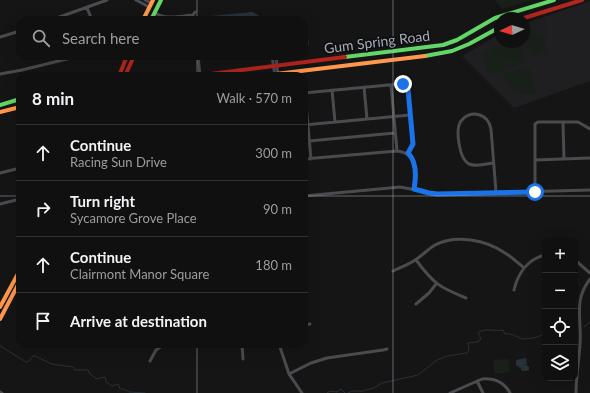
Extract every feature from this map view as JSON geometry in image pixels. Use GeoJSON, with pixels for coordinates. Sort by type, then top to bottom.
{"type":"FeatureCollection","features":[{"type":"Feature","properties":{"kind":"main road"},"geometry":{"type":"LineString","coordinates":[[155,13],[157,0]]}},
{"type":"Feature","properties":{"kind":"main road"},"geometry":{"type":"LineString","coordinates":[[153,16],[161,0]]}},
{"type":"Feature","properties":{"kind":"main road","name":"Gum Spring Road"},"geometry":{"type":"LineString","coordinates":[[230,72],[443,45],[457,40],[495,18],[554,0]]}},
{"type":"Feature","properties":{"kind":"main road"},"geometry":{"type":"LineString","coordinates":[[530,16],[582,0]]}},
{"type":"Feature","properties":{"kind":"main road"},"geometry":{"type":"LineString","coordinates":[[145,16],[151,3]]}},
{"type":"Feature","properties":{"kind":"main road","name":"Gum Spring Road"},"geometry":{"type":"LineString","coordinates":[[299,72],[438,54],[452,51],[470,44],[494,30]]}},
{"type":"Feature","properties":{"kind":"main road"},"geometry":{"type":"LineString","coordinates":[[121,72],[125,60]]}},
{"type":"Feature","properties":{"kind":"main road"},"geometry":{"type":"LineString","coordinates":[[127,72],[132,60]]}},
{"type":"Feature","properties":{"kind":"main road"},"geometry":{"type":"LineString","coordinates":[[0,105],[16,100]]}},
{"type":"Feature","properties":{"kind":"main road"},"geometry":{"type":"LineString","coordinates":[[0,112],[16,108]]}},
{"type":"Feature","properties":{"kind":"main road"},"geometry":{"type":"LineString","coordinates":[[0,307],[2,299],[16,276]]}},
{"type":"Feature","properties":{"kind":"main road"},"geometry":{"type":"LineString","coordinates":[[0,319],[16,289]]}},
{"type":"Feature","properties":{"kind":"street"},"geometry":{"type":"LineString","coordinates":[[63,16],[107,0]]}},
{"type":"Feature","properties":{"kind":"street"},"geometry":{"type":"LineString","coordinates":[[136,0],[151,3]]}},
{"type":"Feature","properties":{"kind":"street"},"geometry":{"type":"LineString","coordinates":[[145,0],[151,3]]}},
{"type":"Feature","properties":{"kind":"street"},"geometry":{"type":"LineString","coordinates":[[87,8],[90,16]]}},
{"type":"Feature","properties":{"kind":"street"},"geometry":{"type":"LineString","coordinates":[[155,13],[159,16]]}},
{"type":"Feature","properties":{"kind":"street"},"geometry":{"type":"LineString","coordinates":[[178,16],[194,13],[194,16]]}},
{"type":"Feature","properties":{"kind":"street"},"geometry":{"type":"LineString","coordinates":[[0,37],[16,31]]}},
{"type":"Feature","properties":{"kind":"street"},"geometry":{"type":"LineString","coordinates":[[0,74],[63,60]]}},
{"type":"Feature","properties":{"kind":"street"},"geometry":{"type":"LineString","coordinates":[[198,60],[200,72]]}},
{"type":"Feature","properties":{"kind":"street"},"geometry":{"type":"LineString","coordinates":[[273,60],[276,72]]}},
{"type":"Feature","properties":{"kind":"street"},"geometry":{"type":"LineString","coordinates":[[275,66],[276,60]]}},
{"type":"Feature","properties":{"kind":"street"},"geometry":{"type":"LineString","coordinates":[[308,93],[401,84],[405,85],[407,87],[413,144],[408,153]]}},
{"type":"Feature","properties":{"kind":"street"},"geometry":{"type":"LineString","coordinates":[[391,85],[397,151]]}},
{"type":"Feature","properties":{"kind":"street"},"geometry":{"type":"LineString","coordinates":[[364,87],[367,119]]}},
{"type":"Feature","properties":{"kind":"street"},"geometry":{"type":"LineString","coordinates":[[332,90],[335,122]]}},
{"type":"Feature","properties":{"kind":"street"},"geometry":{"type":"LineString","coordinates":[[308,125],[410,115]]}},
{"type":"Feature","properties":{"kind":"street"},"geometry":{"type":"LineString","coordinates":[[493,163],[472,165],[462,156],[458,128],[461,120],[467,116],[481,115],[488,121],[491,129],[496,192]]}},
{"type":"Feature","properties":{"kind":"street"},"geometry":{"type":"LineString","coordinates":[[535,192],[534,124],[538,122],[578,122],[590,129]]}},
{"type":"Feature","properties":{"kind":"street"},"geometry":{"type":"LineString","coordinates":[[564,122],[564,159]]}},
{"type":"Feature","properties":{"kind":"street"},"geometry":{"type":"LineString","coordinates":[[309,141],[395,133]]}},
{"type":"Feature","properties":{"kind":"street"},"geometry":{"type":"LineString","coordinates":[[308,136],[311,159],[397,151],[408,153],[414,164],[414,189]]}},
{"type":"Feature","properties":{"kind":"street"},"geometry":{"type":"LineString","coordinates":[[535,160],[590,158]]}},
{"type":"Feature","properties":{"kind":"street"},"geometry":{"type":"LineString","coordinates":[[0,173],[16,169]]}},
{"type":"Feature","properties":{"kind":"street"},"geometry":{"type":"LineString","coordinates":[[308,196],[400,187],[437,194],[590,190]]}},
{"type":"Feature","properties":{"kind":"street"},"geometry":{"type":"LineString","coordinates":[[0,204],[16,200]]}},
{"type":"Feature","properties":{"kind":"street"},"geometry":{"type":"LineString","coordinates":[[393,271],[416,260],[434,246],[443,242],[465,238],[498,249],[524,268]]}},
{"type":"Feature","properties":{"kind":"street"},"geometry":{"type":"LineString","coordinates":[[514,290],[515,283],[524,268],[535,259],[542,256]]}},
{"type":"Feature","properties":{"kind":"street"},"geometry":{"type":"LineString","coordinates":[[416,260],[436,284],[466,298]]}},
{"type":"Feature","properties":{"kind":"street"},"geometry":{"type":"LineString","coordinates":[[578,263],[590,274]]}},
{"type":"Feature","properties":{"kind":"street"},"geometry":{"type":"LineString","coordinates":[[576,393],[576,376],[581,342],[578,318],[579,305],[584,288],[590,279]]}},
{"type":"Feature","properties":{"kind":"street"},"geometry":{"type":"LineString","coordinates":[[416,304],[429,293],[436,284]]}},
{"type":"Feature","properties":{"kind":"street"},"geometry":{"type":"LineString","coordinates":[[150,361],[156,350],[159,348]]}},
{"type":"Feature","properties":{"kind":"street"},"geometry":{"type":"LineString","coordinates":[[242,348],[243,359]]}},
{"type":"Feature","properties":{"kind":"street"},"geometry":{"type":"LineString","coordinates":[[280,348],[289,374],[302,393]]}},
{"type":"Feature","properties":{"kind":"street"},"geometry":{"type":"LineString","coordinates":[[289,374],[311,363],[327,358],[387,349]]}},
{"type":"Feature","properties":{"kind":"street"},"geometry":{"type":"LineString","coordinates":[[450,393],[482,379],[493,379],[505,385],[510,393]]}},
{"type":"Feature","properties":{"kind":"street"},"geometry":{"type":"LineString","coordinates":[[477,381],[483,393]]}},
{"type":"Feature","properties":{"kind":"shaded area"},"geometry":{"type":"Polygon","coordinates":[[[495,0],[532,0],[502,9],[495,0]]]}},
{"type":"Feature","properties":{"kind":"shaded area"},"geometry":{"type":"Polygon","coordinates":[[[590,1],[590,81],[514,108],[462,56],[494,37],[494,48],[530,48],[530,22],[590,1]]]}},
{"type":"Feature","properties":{"kind":"shaded area"},"geometry":{"type":"Polygon","coordinates":[[[252,12],[259,16],[211,16],[252,12]]]}},
{"type":"Feature","properties":{"kind":"shaded area"},"geometry":{"type":"Polygon","coordinates":[[[533,29],[536,40],[533,41],[536,41],[540,54],[533,56],[530,45],[530,30],[533,29]]]}},
{"type":"Feature","properties":{"kind":"shaded area"},"geometry":{"type":"Polygon","coordinates":[[[541,33],[548,53],[543,54],[542,51],[541,52],[535,35],[541,33]]]}},
{"type":"Feature","properties":{"kind":"shaded area"},"geometry":{"type":"Polygon","coordinates":[[[494,48],[521,48],[525,63],[489,74],[482,52],[494,48]]]}},
{"type":"Feature","properties":{"kind":"shaded area"},"geometry":{"type":"Polygon","coordinates":[[[527,67],[530,68],[536,93],[526,94],[516,92],[505,81],[503,75],[527,67]]]}},
{"type":"Feature","properties":{"kind":"shaded area"},"geometry":{"type":"Polygon","coordinates":[[[526,358],[527,364],[522,366],[527,365],[529,370],[522,371],[520,367],[518,369],[519,366],[516,366],[516,360],[526,358]]]}},
{"type":"Feature","properties":{"kind":"shaded area"},"geometry":{"type":"Polygon","coordinates":[[[509,359],[510,372],[495,374],[493,360],[509,359]]]}},
{"type":"Feature","properties":{"kind":"waterway"},"geometry":{"type":"LineString","coordinates":[[584,327],[590,322]]}},
{"type":"Feature","properties":{"kind":"waterway"},"geometry":{"type":"LineString","coordinates":[[348,393],[352,391],[363,391],[374,388],[382,383],[418,375],[437,360],[447,356],[467,353],[469,350],[468,343],[477,342],[481,339],[478,333],[484,330],[503,330],[505,334],[523,339],[538,337],[542,335]]}},
{"type":"Feature","properties":{"kind":"waterway"},"geometry":{"type":"LineString","coordinates":[[0,346],[26,362],[35,356],[52,364],[73,367],[75,370],[88,370],[90,374],[97,379],[105,377],[106,382],[112,386],[118,384],[120,389],[124,389],[129,392],[145,393]]}},
{"type":"Feature","properties":{"kind":"waterway"},"geometry":{"type":"LineString","coordinates":[[327,393],[330,391],[337,392],[341,389],[345,393]]}},
{"type":"Feature","properties":{"kind":"traffic: fast"},"geometry":{"type":"LineString","coordinates":[[153,16],[161,0]]}},
{"type":"Feature","properties":{"kind":"traffic: fast"},"geometry":{"type":"LineString","coordinates":[[345,57],[443,45],[457,40],[495,18],[554,0]]}},
{"type":"Feature","properties":{"kind":"traffic: fast"},"geometry":{"type":"LineString","coordinates":[[425,56],[452,51],[469,44],[494,30]]}},
{"type":"Feature","properties":{"kind":"traffic: fast"},"geometry":{"type":"LineString","coordinates":[[0,105],[16,100]]}},
{"type":"Feature","properties":{"kind":"traffic: slow"},"geometry":{"type":"LineString","coordinates":[[145,16],[153,0]]}},
{"type":"Feature","properties":{"kind":"traffic: slow"},"geometry":{"type":"LineString","coordinates":[[292,72],[425,56]]}},
{"type":"Feature","properties":{"kind":"traffic: slow"},"geometry":{"type":"LineString","coordinates":[[0,112],[16,108]]}},
{"type":"Feature","properties":{"kind":"traffic: slow"},"geometry":{"type":"LineString","coordinates":[[0,307],[16,277]]}},
{"type":"Feature","properties":{"kind":"traffic: slow"},"geometry":{"type":"LineString","coordinates":[[0,319],[16,289]]}},
{"type":"Feature","properties":{"kind":"traffic: jam"},"geometry":{"type":"LineString","coordinates":[[530,16],[582,0]]}},
{"type":"Feature","properties":{"kind":"traffic: jam"},"geometry":{"type":"LineString","coordinates":[[227,72],[345,57]]}},
{"type":"Feature","properties":{"kind":"traffic: jam"},"geometry":{"type":"LineString","coordinates":[[121,72],[125,60]]}},
{"type":"Feature","properties":{"kind":"traffic: jam"},"geometry":{"type":"LineString","coordinates":[[127,72],[132,60]]}},
{"type":"Feature","properties":{"kind":"route"},"geometry":{"type":"LineString","coordinates":[[403,84],[408,89],[413,144],[408,153],[414,164],[414,189],[437,194],[535,192]]}}]}
